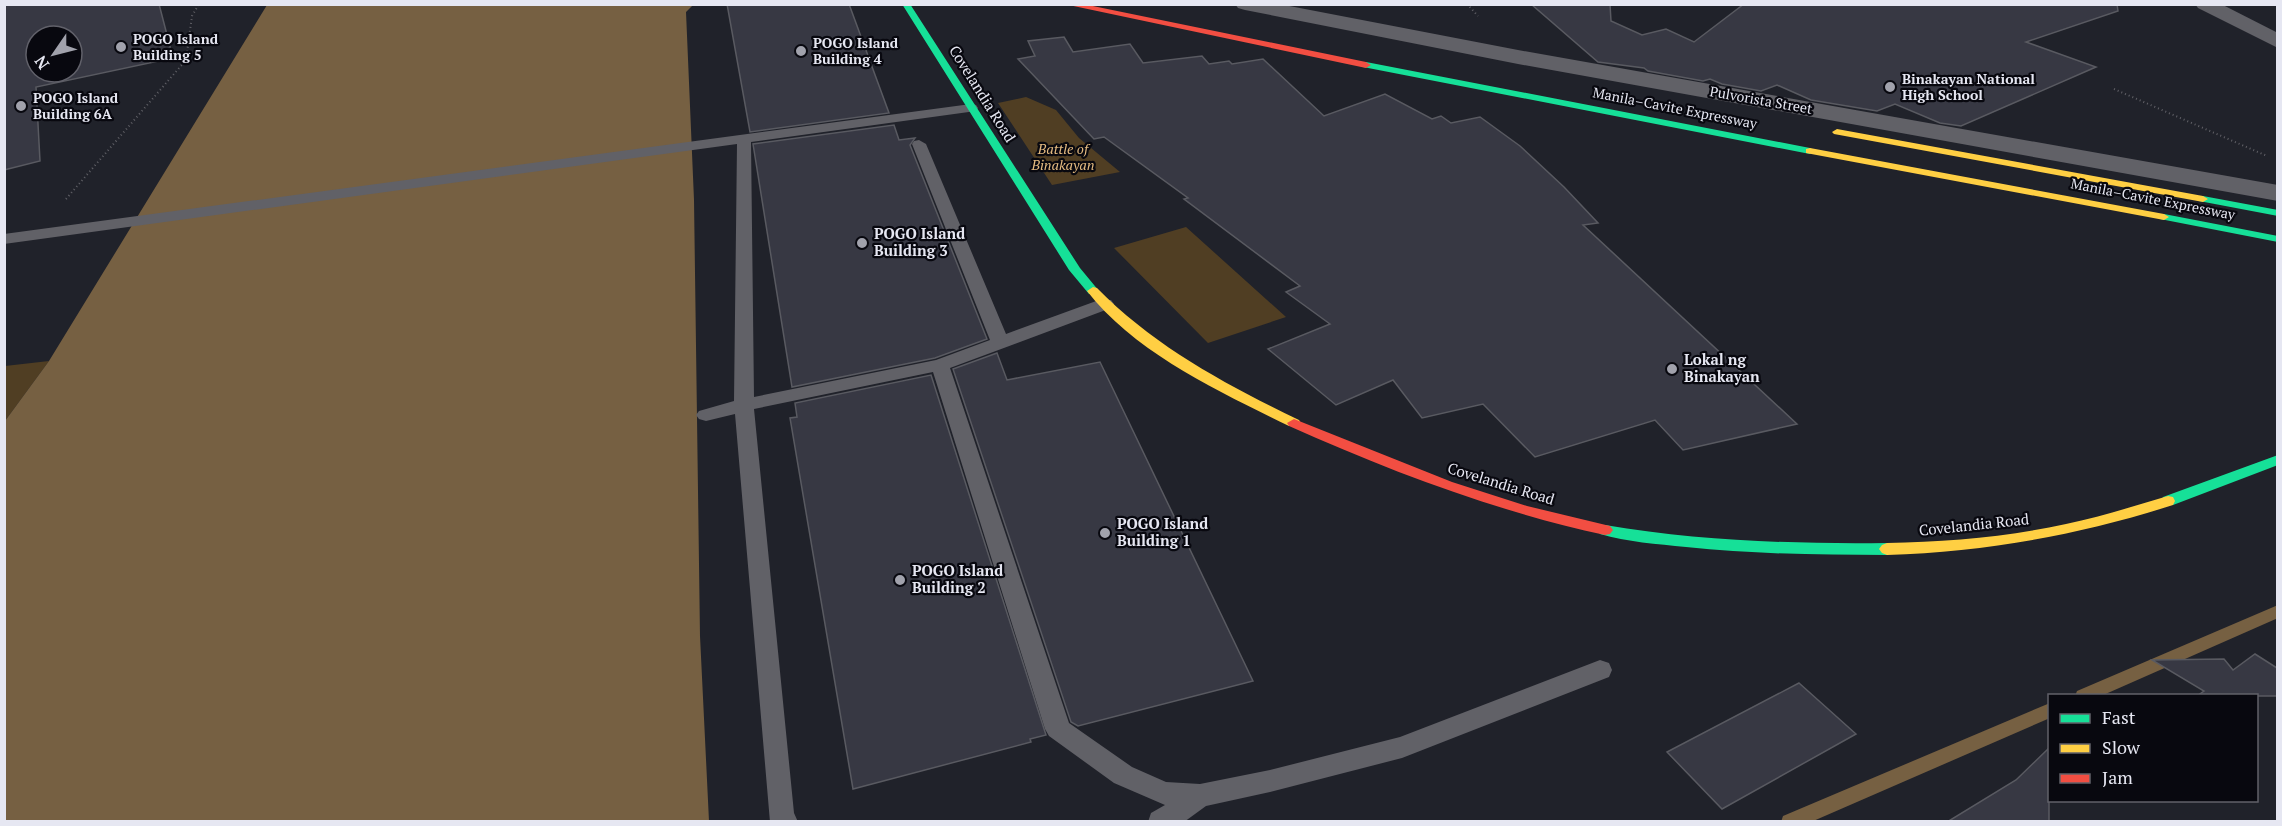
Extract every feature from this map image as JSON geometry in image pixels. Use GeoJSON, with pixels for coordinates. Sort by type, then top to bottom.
{"type":"FeatureCollection","features":[{"type":"Feature","properties":{"kind":"main road","name":"Covelandia Road"},"geometry":{"type":"LineString","coordinates":[[906,4],[1076,270],[1105,304],[1137,332],[1191,367],[1267,410],[1419,475],[1484,498],[1591,527],[1654,539],[1710,544],[1849,549],[1956,546],[2019,540],[2144,510],[2277,460]]}},
{"type":"Feature","properties":{"kind":"main road","name":"Manila–Cavite Expressway"},"geometry":{"type":"LineString","coordinates":[[1068,4],[1520,96],[2277,239]]}},
{"type":"Feature","properties":{"kind":"main road","name":"Manila–Cavite Expressway"},"geometry":{"type":"LineString","coordinates":[[1826,130],[2277,213]]}},
{"type":"Feature","properties":{"kind":"street","name":"Pulvorista Street"},"geometry":{"type":"LineString","coordinates":[[1245,4],[1507,55],[2277,194]]}},
{"type":"Feature","properties":{"kind":"street"},"geometry":{"type":"LineString","coordinates":[[2205,4],[2277,42]]}},
{"type":"Feature","properties":{"kind":"lane"},"geometry":{"type":"LineString","coordinates":[[4,239],[971,108]]}},
{"type":"Feature","properties":{"kind":"lane"},"geometry":{"type":"LineString","coordinates":[[744,139],[744,405],[781,817],[785,822]]}},
{"type":"Feature","properties":{"kind":"lane"},"geometry":{"type":"LineString","coordinates":[[919,144],[1000,342]]}},
{"type":"Feature","properties":{"kind":"lane"},"geometry":{"type":"LineString","coordinates":[[706,415],[744,405],[940,365],[1105,304]]}},
{"type":"Feature","properties":{"kind":"lane"},"geometry":{"type":"LineString","coordinates":[[940,365],[1058,729],[1123,775],[1164,793],[1200,796],[1402,747],[1600,670]]}},
{"type":"Feature","properties":{"kind":"lane"},"geometry":{"type":"LineString","coordinates":[[1161,822],[1200,796]]}},
{"type":"Feature","properties":{"kind":"path"},"geometry":{"type":"LineString","coordinates":[[36,234],[186,60],[192,16],[199,4]]}},
{"type":"Feature","properties":{"kind":"path"},"geometry":{"type":"LineString","coordinates":[[2114,89],[2277,160]]}},
{"type":"Feature","properties":{"kind":"green space","name":"Battle of Binakayan"},"geometry":{"type":"Polygon","coordinates":[[[1026,97],[1056,110],[1079,138],[1120,172],[1052,185],[998,103],[1026,97]]]}},
{"type":"Feature","properties":{"kind":"green space"},"geometry":{"type":"Polygon","coordinates":[[[1186,227],[1286,317],[1208,343],[1114,248],[1186,227]]]}},
{"type":"Feature","properties":{"kind":"green space"},"geometry":{"type":"Polygon","coordinates":[[[49,361],[5,421],[5,366],[49,361]]]}},
{"type":"Feature","properties":{"kind":"shaded area"},"geometry":{"type":"Polygon","coordinates":[[[267,5],[693,5],[686,12],[694,200],[700,636],[709,821],[5,822],[5,421],[49,361],[267,5]]]}},
{"type":"Feature","properties":{"kind":"building"},"geometry":{"type":"Polygon","coordinates":[[[4,4],[159,4],[173,58],[84,77],[84,24],[24,24],[24,84],[50,84],[36,87],[40,161],[4,170],[4,4]]]}},
{"type":"Feature","properties":{"kind":"building","name":"POGO Island Building 4"},"geometry":{"type":"Polygon","coordinates":[[[727,4],[849,4],[889,113],[750,132],[727,4]]]}},
{"type":"Feature","properties":{"kind":"building"},"geometry":{"type":"Polygon","coordinates":[[[1531,4],[1610,4],[1611,21],[1642,35],[1666,29],[1694,42],[1744,4],[2117,4],[2118,11],[2026,42],[2096,67],[1961,126],[1940,123],[1895,104],[1877,111],[1811,100],[1777,85],[1761,91],[1722,84],[1710,79],[1703,81],[1648,71],[1644,68],[1598,62],[1531,4]]]}},
{"type":"Feature","properties":{"kind":"building"},"geometry":{"type":"Polygon","coordinates":[[[1064,37],[1073,52],[1130,44],[1143,63],[1202,56],[1209,64],[1229,61],[1232,64],[1263,59],[1324,116],[1385,94],[1432,119],[1441,116],[1451,123],[1480,117],[1520,146],[1564,187],[1598,223],[1583,225],[1797,424],[1683,450],[1655,420],[1535,457],[1483,404],[1422,418],[1393,380],[1336,405],[1268,349],[1330,324],[1286,292],[1300,286],[1184,199],[1188,198],[1104,137],[1094,139],[1018,59],[1035,56],[1028,41],[1064,37]]]}},
{"type":"Feature","properties":{"kind":"building","name":"POGO Island Building 3"},"geometry":{"type":"Polygon","coordinates":[[[894,125],[899,140],[915,138],[910,145],[987,339],[935,358],[792,387],[753,144],[894,125]]]}},
{"type":"Feature","properties":{"kind":"building","name":"POGO Island Building 1"},"geometry":{"type":"Polygon","coordinates":[[[997,353],[1007,380],[1100,362],[1253,681],[1078,726],[1071,722],[953,369],[997,353]]]}},
{"type":"Feature","properties":{"kind":"building","name":"POGO Island Building 2"},"geometry":{"type":"Polygon","coordinates":[[[931,375],[1046,735],[1030,739],[1031,742],[853,789],[790,418],[797,417],[795,403],[931,375]]]}},
{"type":"Feature","properties":{"kind":"building"},"geometry":{"type":"Polygon","coordinates":[[[2255,654],[2277,668],[2277,696],[2200,694],[2204,691],[2152,660],[2224,659],[2233,670],[2255,654]]]}},
{"type":"Feature","properties":{"kind":"building"},"geometry":{"type":"Polygon","coordinates":[[[1799,683],[1856,734],[1722,809],[1667,752],[1799,683]]]}},
{"type":"Feature","properties":{"kind":"building"},"geometry":{"type":"Polygon","coordinates":[[[2048,749],[2049,822],[1947,822],[2016,780],[2048,749]]]}},
{"type":"Feature","properties":{"kind":"waterway"},"geometry":{"type":"LineString","coordinates":[[2088,694],[2278,611]]}},
{"type":"Feature","properties":{"kind":"waterway"},"geometry":{"type":"LineString","coordinates":[[1790,822],[2048,711]]}},
{"type":"Feature","properties":{"kind":"traffic: fast"},"geometry":{"type":"LineString","coordinates":[[906,4],[1075,270],[1093,291]]}},
{"type":"Feature","properties":{"kind":"traffic: fast"},"geometry":{"type":"LineString","coordinates":[[1366,65],[1810,151]]}},
{"type":"Feature","properties":{"kind":"traffic: fast"},"geometry":{"type":"LineString","coordinates":[[2203,199],[2278,213]]}},
{"type":"Feature","properties":{"kind":"traffic: fast"},"geometry":{"type":"LineString","coordinates":[[2164,217],[2278,239]]}},
{"type":"Feature","properties":{"kind":"traffic: fast"},"geometry":{"type":"LineString","coordinates":[[2168,501],[2278,460]]}},
{"type":"Feature","properties":{"kind":"traffic: fast"},"geometry":{"type":"LineString","coordinates":[[1605,530],[1675,541],[1745,547],[1887,549]]}},
{"type":"Feature","properties":{"kind":"traffic: slow"},"geometry":{"type":"LineString","coordinates":[[1837,132],[2203,199]]}},
{"type":"Feature","properties":{"kind":"traffic: slow"},"geometry":{"type":"LineString","coordinates":[[1810,151],[2164,217]]}},
{"type":"Feature","properties":{"kind":"traffic: slow"},"geometry":{"type":"LineString","coordinates":[[1093,291],[1114,313],[1161,350],[1213,382],[1294,423]]}},
{"type":"Feature","properties":{"kind":"traffic: slow"},"geometry":{"type":"LineString","coordinates":[[1887,549],[1960,546],[2030,537],[2099,522],[2168,501]]}},
{"type":"Feature","properties":{"kind":"traffic: jam"},"geometry":{"type":"LineString","coordinates":[[1068,4],[1366,65]]}},
{"type":"Feature","properties":{"kind":"traffic: jam"},"geometry":{"type":"LineString","coordinates":[[1294,423],[1446,486],[1525,511],[1605,530]]}},
{"type":"Feature","properties":{"kind":"place","name":"POGO Island Building 5"},"geometry":{"type":"Point","coordinates":[121,47]}},
{"type":"Feature","properties":{"kind":"place","name":"POGO Island Building 4"},"geometry":{"type":"Point","coordinates":[801,51]}},
{"type":"Feature","properties":{"kind":"place","name":"Binakayan National High School"},"geometry":{"type":"Point","coordinates":[1890,87]}},
{"type":"Feature","properties":{"kind":"place","name":"POGO Island Building 6A"},"geometry":{"type":"Point","coordinates":[21,106]}},
{"type":"Feature","properties":{"kind":"place","name":"POGO Island Building 3"},"geometry":{"type":"Point","coordinates":[862,243]}},
{"type":"Feature","properties":{"kind":"place","name":"Lokal ng Binakayan"},"geometry":{"type":"Point","coordinates":[1672,369]}},
{"type":"Feature","properties":{"kind":"place","name":"POGO Island Building 1"},"geometry":{"type":"Point","coordinates":[1105,533]}},
{"type":"Feature","properties":{"kind":"place","name":"POGO Island Building 2"},"geometry":{"type":"Point","coordinates":[900,580]}}]}
